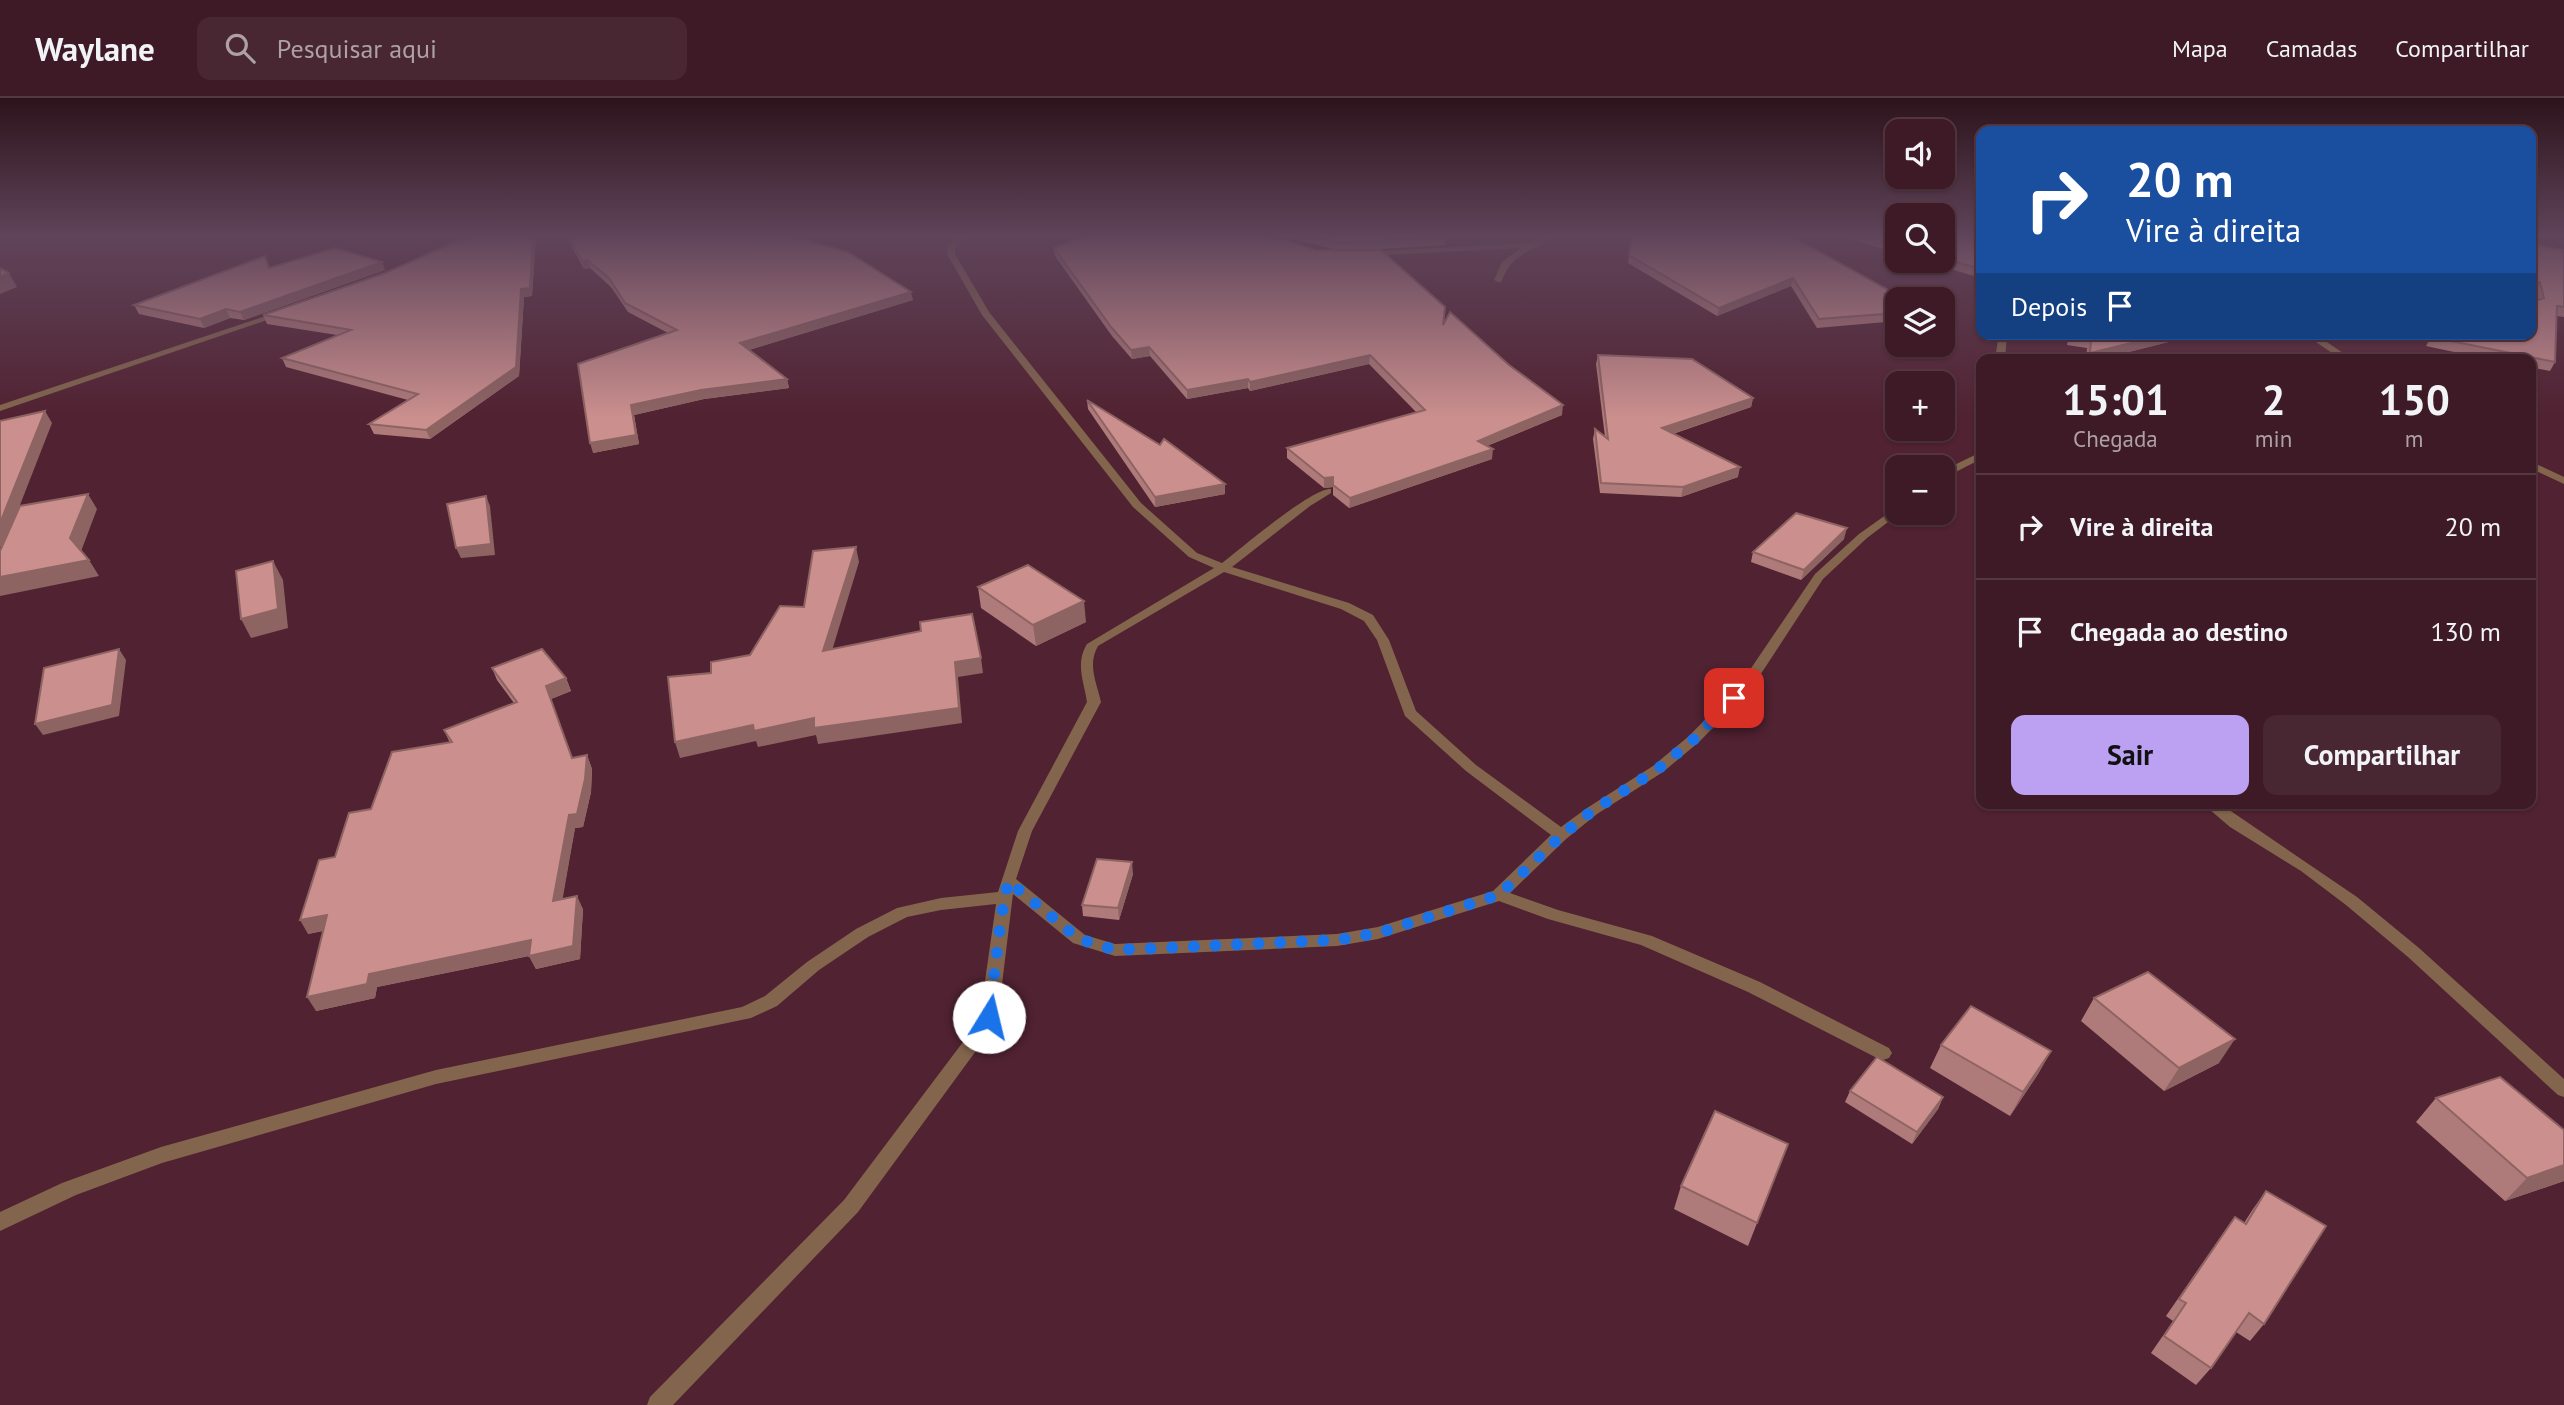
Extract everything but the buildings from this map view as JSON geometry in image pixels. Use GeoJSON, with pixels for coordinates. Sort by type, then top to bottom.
{"type":"FeatureCollection","features":[{"type":"Feature","properties":{"kind":"street"},"geometry":{"type":"LineString","coordinates":[[975,296],[985,313],[1137,505],[1193,555],[1223,568],[1345,606],[1369,618],[1383,640],[1410,713],[1471,768],[1562,835]]}},
{"type":"Feature","properties":{"kind":"street"},"geometry":{"type":"LineString","coordinates":[[0,408],[286,312]]}},
{"type":"Feature","properties":{"kind":"street"},"geometry":{"type":"LineString","coordinates":[[2318,340],[2340,354]]}},
{"type":"Feature","properties":{"kind":"street"},"geometry":{"type":"LineString","coordinates":[[1955,469],[1976,458]]}},
{"type":"Feature","properties":{"kind":"street"},"geometry":{"type":"LineString","coordinates":[[2536,467],[2564,481]]}},
{"type":"Feature","properties":{"kind":"street"},"geometry":{"type":"LineString","coordinates":[[658,1405],[851,1206],[989,1017],[1007,889],[1025,831],[1094,702],[1085,664],[1086,654],[1093,643],[1223,568],[1327,491]]}},
{"type":"Feature","properties":{"kind":"street"},"geometry":{"type":"LineString","coordinates":[[1007,889],[1079,939],[1115,950],[1337,940],[1378,933],[1499,895],[1562,835],[1592,811],[1658,769],[1694,739],[1746,686],[1818,577],[1885,519]]}},
{"type":"Feature","properties":{"kind":"street"},"geometry":{"type":"LineString","coordinates":[[2216,809],[2230,821],[2319,877],[2367,915],[2564,1090]]}},
{"type":"Feature","properties":{"kind":"street"},"geometry":{"type":"LineString","coordinates":[[0,1222],[69,1189],[161,1155],[436,1077],[746,1013],[771,1001],[813,966],[862,933],[903,912],[971,900],[1007,889]]}},
{"type":"Feature","properties":{"kind":"street"},"geometry":{"type":"LineString","coordinates":[[1499,895],[1554,915],[1646,940],[1754,987],[1883,1053]]}},
{"type":"Feature","properties":{"kind":"route"},"geometry":{"type":"LineString","coordinates":[[989,1017],[1008,881],[1079,939],[1115,950],[1337,940],[1378,933],[1499,895],[1562,835],[1592,811],[1658,769],[1694,739],[1734,698]]}}]}
